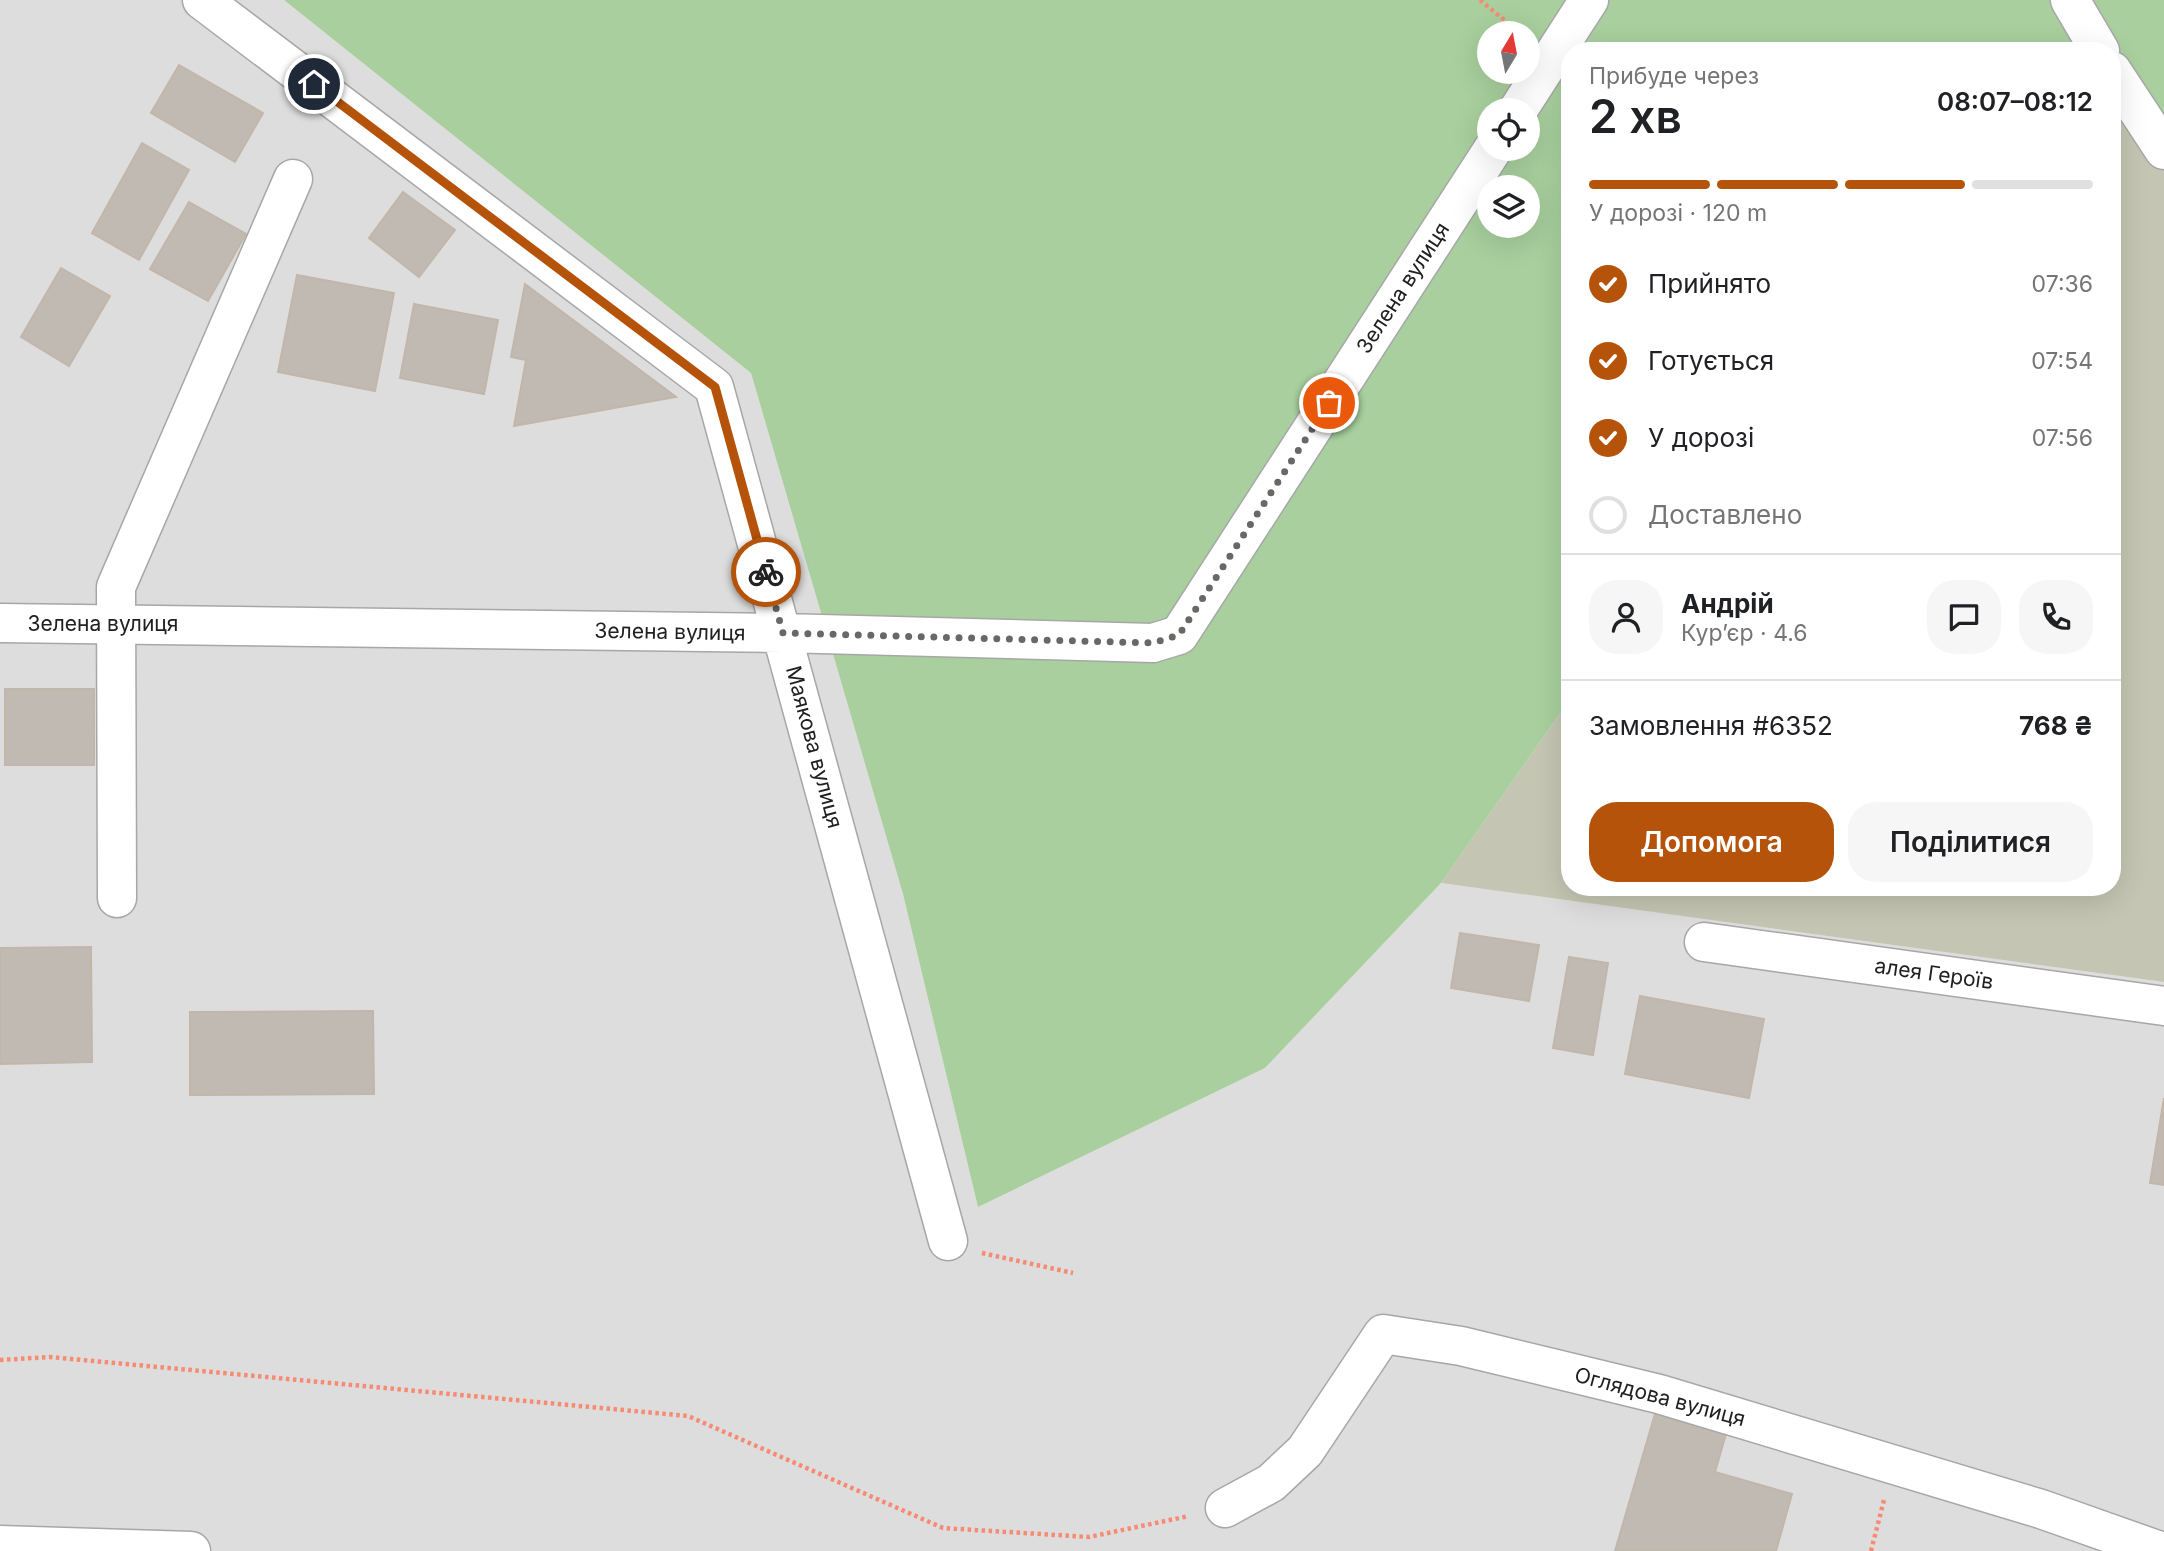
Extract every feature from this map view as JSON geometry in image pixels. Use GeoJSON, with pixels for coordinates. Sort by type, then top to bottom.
{"type":"FeatureCollection","features":[{"type":"Feature","properties":{"kind":"street","name":"Маякова вулиця"},"geometry":{"type":"LineString","coordinates":[[202,0],[715,387],[948,1241]]}},
{"type":"Feature","properties":{"kind":"street"},"geometry":{"type":"LineString","coordinates":[[1562,42],[1589,0]]}},
{"type":"Feature","properties":{"kind":"street"},"geometry":{"type":"LineString","coordinates":[[2070,0],[2095,42]]}},
{"type":"Feature","properties":{"kind":"street"},"geometry":{"type":"LineString","coordinates":[[1526,98],[1561,43]]}},
{"type":"Feature","properties":{"kind":"street"},"geometry":{"type":"LineString","coordinates":[[2121,85],[2164,150]]}},
{"type":"Feature","properties":{"kind":"street","name":"Зелена вулиця"},"geometry":{"type":"LineString","coordinates":[[0,623],[783,633],[1153,643],[1179,635],[1485,161]]}},
{"type":"Feature","properties":{"kind":"street"},"geometry":{"type":"LineString","coordinates":[[117,898],[116,587],[293,179]]}},
{"type":"Feature","properties":{"kind":"street","name":"алея Героїв"},"geometry":{"type":"LineString","coordinates":[[1704,942],[2164,1006]]}},
{"type":"Feature","properties":{"kind":"street","name":"Оглядова вулиця"},"geometry":{"type":"LineString","coordinates":[[1226,1508],[1272,1483],[1305,1451],[1383,1334],[1461,1346],[1659,1394],[2040,1508],[2160,1551]]}},
{"type":"Feature","properties":{"kind":"street"},"geometry":{"type":"LineString","coordinates":[[0,1545],[191,1551]]}},
{"type":"Feature","properties":{"kind":"path"},"geometry":{"type":"LineString","coordinates":[[1480,0],[1505,21]]}},
{"type":"Feature","properties":{"kind":"path"},"geometry":{"type":"LineString","coordinates":[[948,1241],[993,1256],[1073,1273]]}},
{"type":"Feature","properties":{"kind":"path"},"geometry":{"type":"LineString","coordinates":[[0,1360],[50,1357],[688,1416],[943,1528],[1089,1537],[1226,1508]]}},
{"type":"Feature","properties":{"kind":"path"},"geometry":{"type":"LineString","coordinates":[[1871,1551],[1893,1465]]}},
{"type":"Feature","properties":{"kind":"shaded area"},"geometry":{"type":"Polygon","coordinates":[[[0,0],[284,0],[751,373],[903,894],[978,1207],[1265,1068],[1441,883],[2164,982],[2164,1551],[0,1551],[0,0]]]}},
{"type":"Feature","properties":{"kind":"shaded area"},"geometry":{"type":"Polygon","coordinates":[[[2121,123],[2147,160],[2164,148],[2164,982],[1441,883],[1561,712],[1561,896],[2121,896],[2121,123]]]}},
{"type":"Feature","properties":{"kind":"green space"},"geometry":{"type":"Polygon","coordinates":[[[284,0],[2164,0],[2164,148],[2147,160],[2121,123],[2121,42],[1561,42],[1561,712],[1441,883],[1265,1068],[978,1207],[903,894],[751,373],[284,0]]]}},
{"type":"Feature","properties":{"kind":"building"},"geometry":{"type":"Polygon","coordinates":[[[179,65],[263,113],[235,162],[151,113],[179,65]]]}},
{"type":"Feature","properties":{"kind":"building"},"geometry":{"type":"Polygon","coordinates":[[[142,143],[189,170],[139,260],[92,233],[142,143]]]}},
{"type":"Feature","properties":{"kind":"building"},"geometry":{"type":"Polygon","coordinates":[[[403,192],[455,230],[419,277],[369,238],[403,192]]]}},
{"type":"Feature","properties":{"kind":"building"},"geometry":{"type":"Polygon","coordinates":[[[189,202],[246,234],[208,301],[150,269],[189,202]]]}},
{"type":"Feature","properties":{"kind":"building"},"geometry":{"type":"Polygon","coordinates":[[[61,268],[110,296],[69,366],[21,337],[61,268]]]}},
{"type":"Feature","properties":{"kind":"building"},"geometry":{"type":"Polygon","coordinates":[[[297,275],[394,293],[375,391],[278,372],[297,275]]]}},
{"type":"Feature","properties":{"kind":"building"},"geometry":{"type":"Polygon","coordinates":[[[525,284],[676,397],[514,426],[526,360],[511,357],[525,284]]]}},
{"type":"Feature","properties":{"kind":"building"},"geometry":{"type":"Polygon","coordinates":[[[414,304],[498,320],[484,394],[400,378],[414,304]]]}},
{"type":"Feature","properties":{"kind":"building"},"geometry":{"type":"Polygon","coordinates":[[[5,689],[94,689],[94,765],[5,765],[5,689]]]}},
{"type":"Feature","properties":{"kind":"building"},"geometry":{"type":"Polygon","coordinates":[[[1460,933],[1539,945],[1529,1001],[1451,988],[1460,933]]]}},
{"type":"Feature","properties":{"kind":"building"},"geometry":{"type":"Polygon","coordinates":[[[91,947],[92,1062],[0,1064],[0,948],[91,947]]]}},
{"type":"Feature","properties":{"kind":"building"},"geometry":{"type":"Polygon","coordinates":[[[1569,957],[1608,963],[1593,1055],[1553,1048],[1569,957]]]}},
{"type":"Feature","properties":{"kind":"building"},"geometry":{"type":"Polygon","coordinates":[[[1640,996],[1764,1019],[1749,1098],[1625,1074],[1640,996]]]}},
{"type":"Feature","properties":{"kind":"building"},"geometry":{"type":"Polygon","coordinates":[[[373,1011],[374,1094],[190,1095],[190,1012],[373,1011]]]}},
{"type":"Feature","properties":{"kind":"building"},"geometry":{"type":"Polygon","coordinates":[[[2164,1098],[2164,1185],[2150,1183],[2164,1098]]]}},
{"type":"Feature","properties":{"kind":"building"},"geometry":{"type":"Polygon","coordinates":[[[1657,1407],[1728,1427],[1715,1472],[1792,1494],[1776,1551],[1615,1551],[1657,1407]]]}},
{"type":"Feature","properties":{"kind":"way so far"},"geometry":{"type":"LineString","coordinates":[[766,572],[783,633],[1153,643],[1179,635],[1329,403]]}},
{"type":"Feature","properties":{"kind":"route"},"geometry":{"type":"LineString","coordinates":[[314,84],[715,387],[766,572]]}}]}
